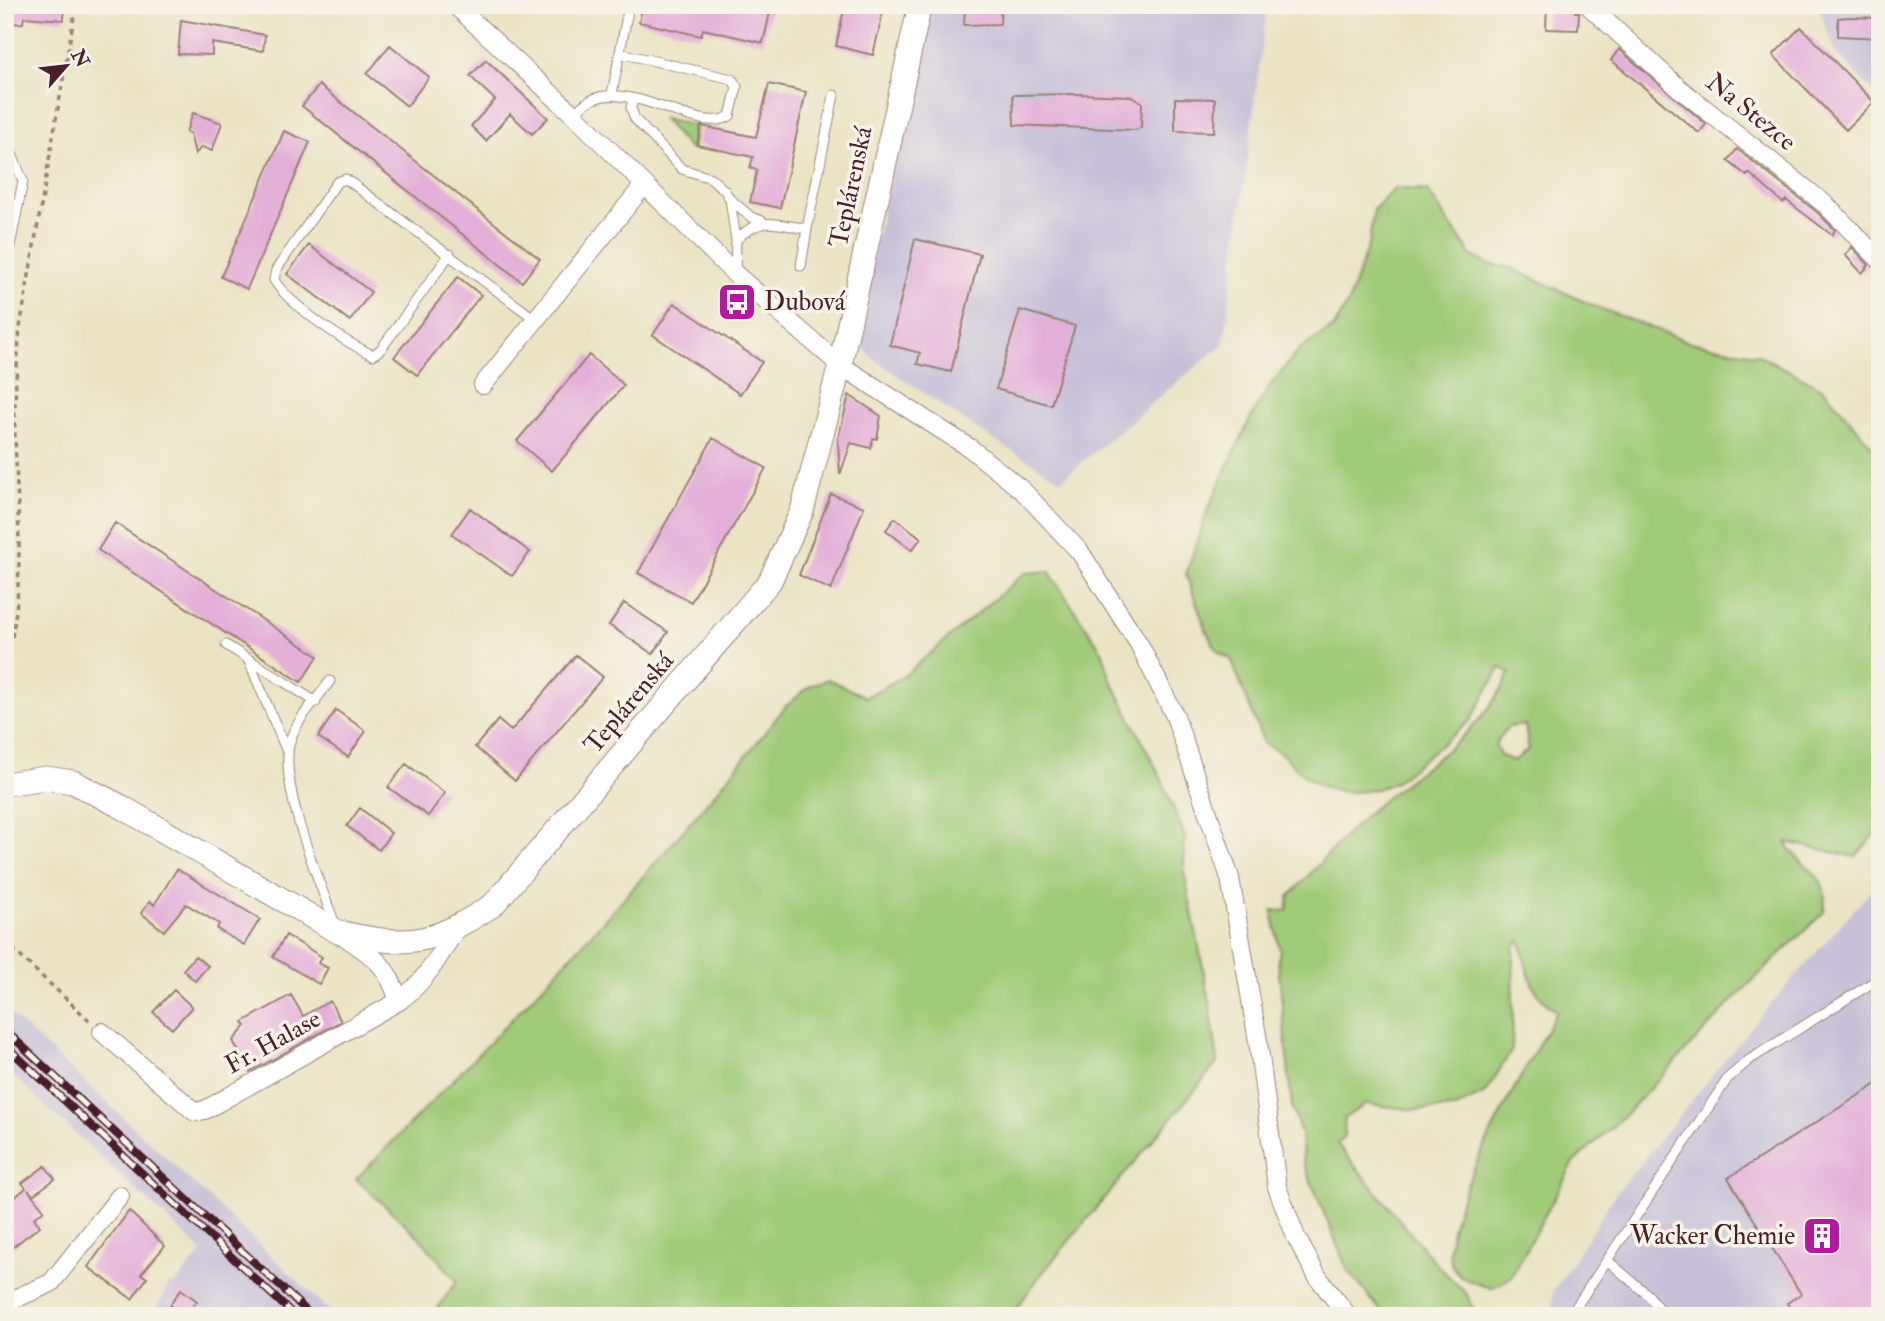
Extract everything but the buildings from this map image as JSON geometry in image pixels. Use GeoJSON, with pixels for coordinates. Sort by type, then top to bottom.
{"type":"FeatureCollection","features":[{"type":"Feature","properties":{"kind":"street"},"geometry":{"type":"LineString","coordinates":[[455,5],[574,115],[735,274],[840,365],[970,448],[1023,491],[1080,552],[1139,644],[1175,716],[1230,878],[1258,1041],[1277,1187],[1296,1237],[1317,1276],[1348,1316]]}},
{"type":"Feature","properties":{"kind":"street","name":"Teplárenská"},"geometry":{"type":"LineString","coordinates":[[5,784],[46,778],[74,782],[338,932],[378,941],[429,940],[456,928],[493,905],[770,581],[802,511],[840,365],[920,5]]}},
{"type":"Feature","properties":{"kind":"street","name":"Na Stezce"},"geometry":{"type":"LineString","coordinates":[[1588,5],[1681,89],[1826,205],[1880,260]]}},
{"type":"Feature","properties":{"kind":"street"},"geometry":{"type":"LineString","coordinates":[[483,385],[644,185]]}},
{"type":"Feature","properties":{"kind":"street"},"geometry":{"type":"LineString","coordinates":[[338,932],[377,960],[390,975],[398,1001],[418,986],[432,970],[456,928]]}},
{"type":"Feature","properties":{"kind":"street","name":"Fr. Halase"},"geometry":{"type":"LineString","coordinates":[[102,1032],[195,1112],[205,1110],[398,1001]]}},
{"type":"Feature","properties":{"kind":"street"},"geometry":{"type":"LineString","coordinates":[[5,1303],[51,1283],[120,1196]]}},
{"type":"Feature","properties":{"kind":"lane"},"geometry":{"type":"LineString","coordinates":[[611,94],[629,5]]}},
{"type":"Feature","properties":{"kind":"lane"},"geometry":{"type":"LineString","coordinates":[[574,115],[583,103],[611,94],[697,116],[723,120],[730,116],[737,87],[732,79],[620,52]]}},
{"type":"Feature","properties":{"kind":"lane"},"geometry":{"type":"LineString","coordinates":[[801,266],[834,95]]}},
{"type":"Feature","properties":{"kind":"lane"},"geometry":{"type":"LineString","coordinates":[[633,99],[631,108],[635,119],[682,169],[710,177],[751,218],[807,229]]}},
{"type":"Feature","properties":{"kind":"lane"},"geometry":{"type":"LineString","coordinates":[[5,137],[23,181],[5,271]]}},
{"type":"Feature","properties":{"kind":"lane"},"geometry":{"type":"LineString","coordinates":[[450,254],[381,349],[373,355],[358,348],[307,311],[274,280],[276,270],[340,179],[346,179],[450,254],[535,319]]}},
{"type":"Feature","properties":{"kind":"lane"},"geometry":{"type":"LineString","coordinates":[[730,199],[736,240],[735,274]]}},
{"type":"Feature","properties":{"kind":"lane"},"geometry":{"type":"LineString","coordinates":[[736,240],[761,221]]}},
{"type":"Feature","properties":{"kind":"lane"},"geometry":{"type":"LineString","coordinates":[[226,645],[316,702]]}},
{"type":"Feature","properties":{"kind":"lane"},"geometry":{"type":"LineString","coordinates":[[248,659],[287,754],[297,814],[338,932]]}},
{"type":"Feature","properties":{"kind":"lane"},"geometry":{"type":"LineString","coordinates":[[287,754],[291,736],[330,681]]}},
{"type":"Feature","properties":{"kind":"lane"},"geometry":{"type":"LineString","coordinates":[[1570,1316],[1728,1078],[1880,978]]}},
{"type":"Feature","properties":{"kind":"lane"},"geometry":{"type":"LineString","coordinates":[[1607,1260],[1649,1296],[1664,1316]]}},
{"type":"Feature","properties":{"kind":"path"},"geometry":{"type":"LineString","coordinates":[[5,666],[17,615],[19,522],[15,380],[20,327],[76,5]]}},
{"type":"Feature","properties":{"kind":"path"},"geometry":{"type":"LineString","coordinates":[[5,942],[102,1032]]}},
{"type":"Feature","properties":{"kind":"shaded area"},"geometry":{"type":"Polygon","coordinates":[[[929,5],[1267,5],[1224,343],[1061,480],[984,434],[871,357],[862,345],[856,328],[929,5]]]}},
{"type":"Feature","properties":{"kind":"shaded area"},"geometry":{"type":"Polygon","coordinates":[[[1819,8],[1880,12],[1880,99],[1835,52],[1819,8]]]}},
{"type":"Feature","properties":{"kind":"shaded area"},"geometry":{"type":"Polygon","coordinates":[[[1880,880],[1880,1316],[1552,1316],[1553,1292],[1614,1196],[1758,1019],[1880,880]]]}},
{"type":"Feature","properties":{"kind":"shaded area"},"geometry":{"type":"Polygon","coordinates":[[[5,1009],[335,1316],[154,1316],[169,1283],[174,1285],[203,1252],[5,1068],[5,1009]]]}},
{"type":"Feature","properties":{"kind":"green space"},"geometry":{"type":"Polygon","coordinates":[[[663,119],[696,126],[692,150],[689,149],[663,119]]]}},
{"type":"Feature","properties":{"kind":"green space"},"geometry":{"type":"Polygon","coordinates":[[[1395,188],[1427,191],[1472,256],[1488,264],[1511,268],[1594,306],[1689,342],[1759,355],[1824,389],[1880,456],[1880,829],[1855,857],[1786,842],[1819,879],[1825,898],[1824,912],[1746,987],[1630,1110],[1574,1162],[1511,1277],[1492,1288],[1474,1283],[1455,1270],[1450,1244],[1456,1214],[1470,1178],[1508,1100],[1557,1011],[1535,989],[1520,940],[1514,947],[1512,1050],[1485,1093],[1455,1108],[1416,1110],[1366,1104],[1345,1118],[1344,1137],[1337,1144],[1436,1264],[1466,1293],[1477,1316],[1385,1316],[1348,1271],[1303,1162],[1301,1133],[1292,1108],[1278,961],[1280,950],[1272,910],[1287,911],[1289,897],[1353,828],[1383,800],[1445,752],[1482,717],[1510,672],[1500,668],[1470,721],[1395,782],[1373,790],[1350,792],[1327,788],[1306,777],[1282,754],[1264,744],[1231,659],[1218,652],[1207,632],[1186,574],[1208,509],[1251,417],[1271,384],[1300,349],[1334,327],[1349,301],[1369,242],[1374,209],[1395,188]],[[1525,725],[1508,727],[1495,744],[1501,756],[1514,761],[1529,749],[1525,725]]]}},
{"type":"Feature","properties":{"kind":"green space"},"geometry":{"type":"Polygon","coordinates":[[[1049,571],[1103,653],[1110,678],[1161,778],[1185,837],[1184,871],[1210,1004],[1218,1062],[1039,1277],[1011,1316],[432,1316],[457,1281],[419,1237],[356,1179],[578,949],[684,830],[785,707],[810,686],[828,679],[866,697],[905,675],[1025,573],[1049,571]]]}},
{"type":"Feature","properties":{"kind":"railway"},"geometry":{"type":"LineString","coordinates":[[5,1030],[312,1316]]}},
{"type":"Feature","properties":{"kind":"railway"},"geometry":{"type":"LineString","coordinates":[[5,1045],[295,1316]]}},
{"type":"Feature","properties":{"kind":"place","name":"Dubová"},"geometry":{"type":"Point","coordinates":[737,302]}},
{"type":"Feature","properties":{"kind":"place","name":"Wacker Chemie"},"geometry":{"type":"Point","coordinates":[1822,1236]}}]}
